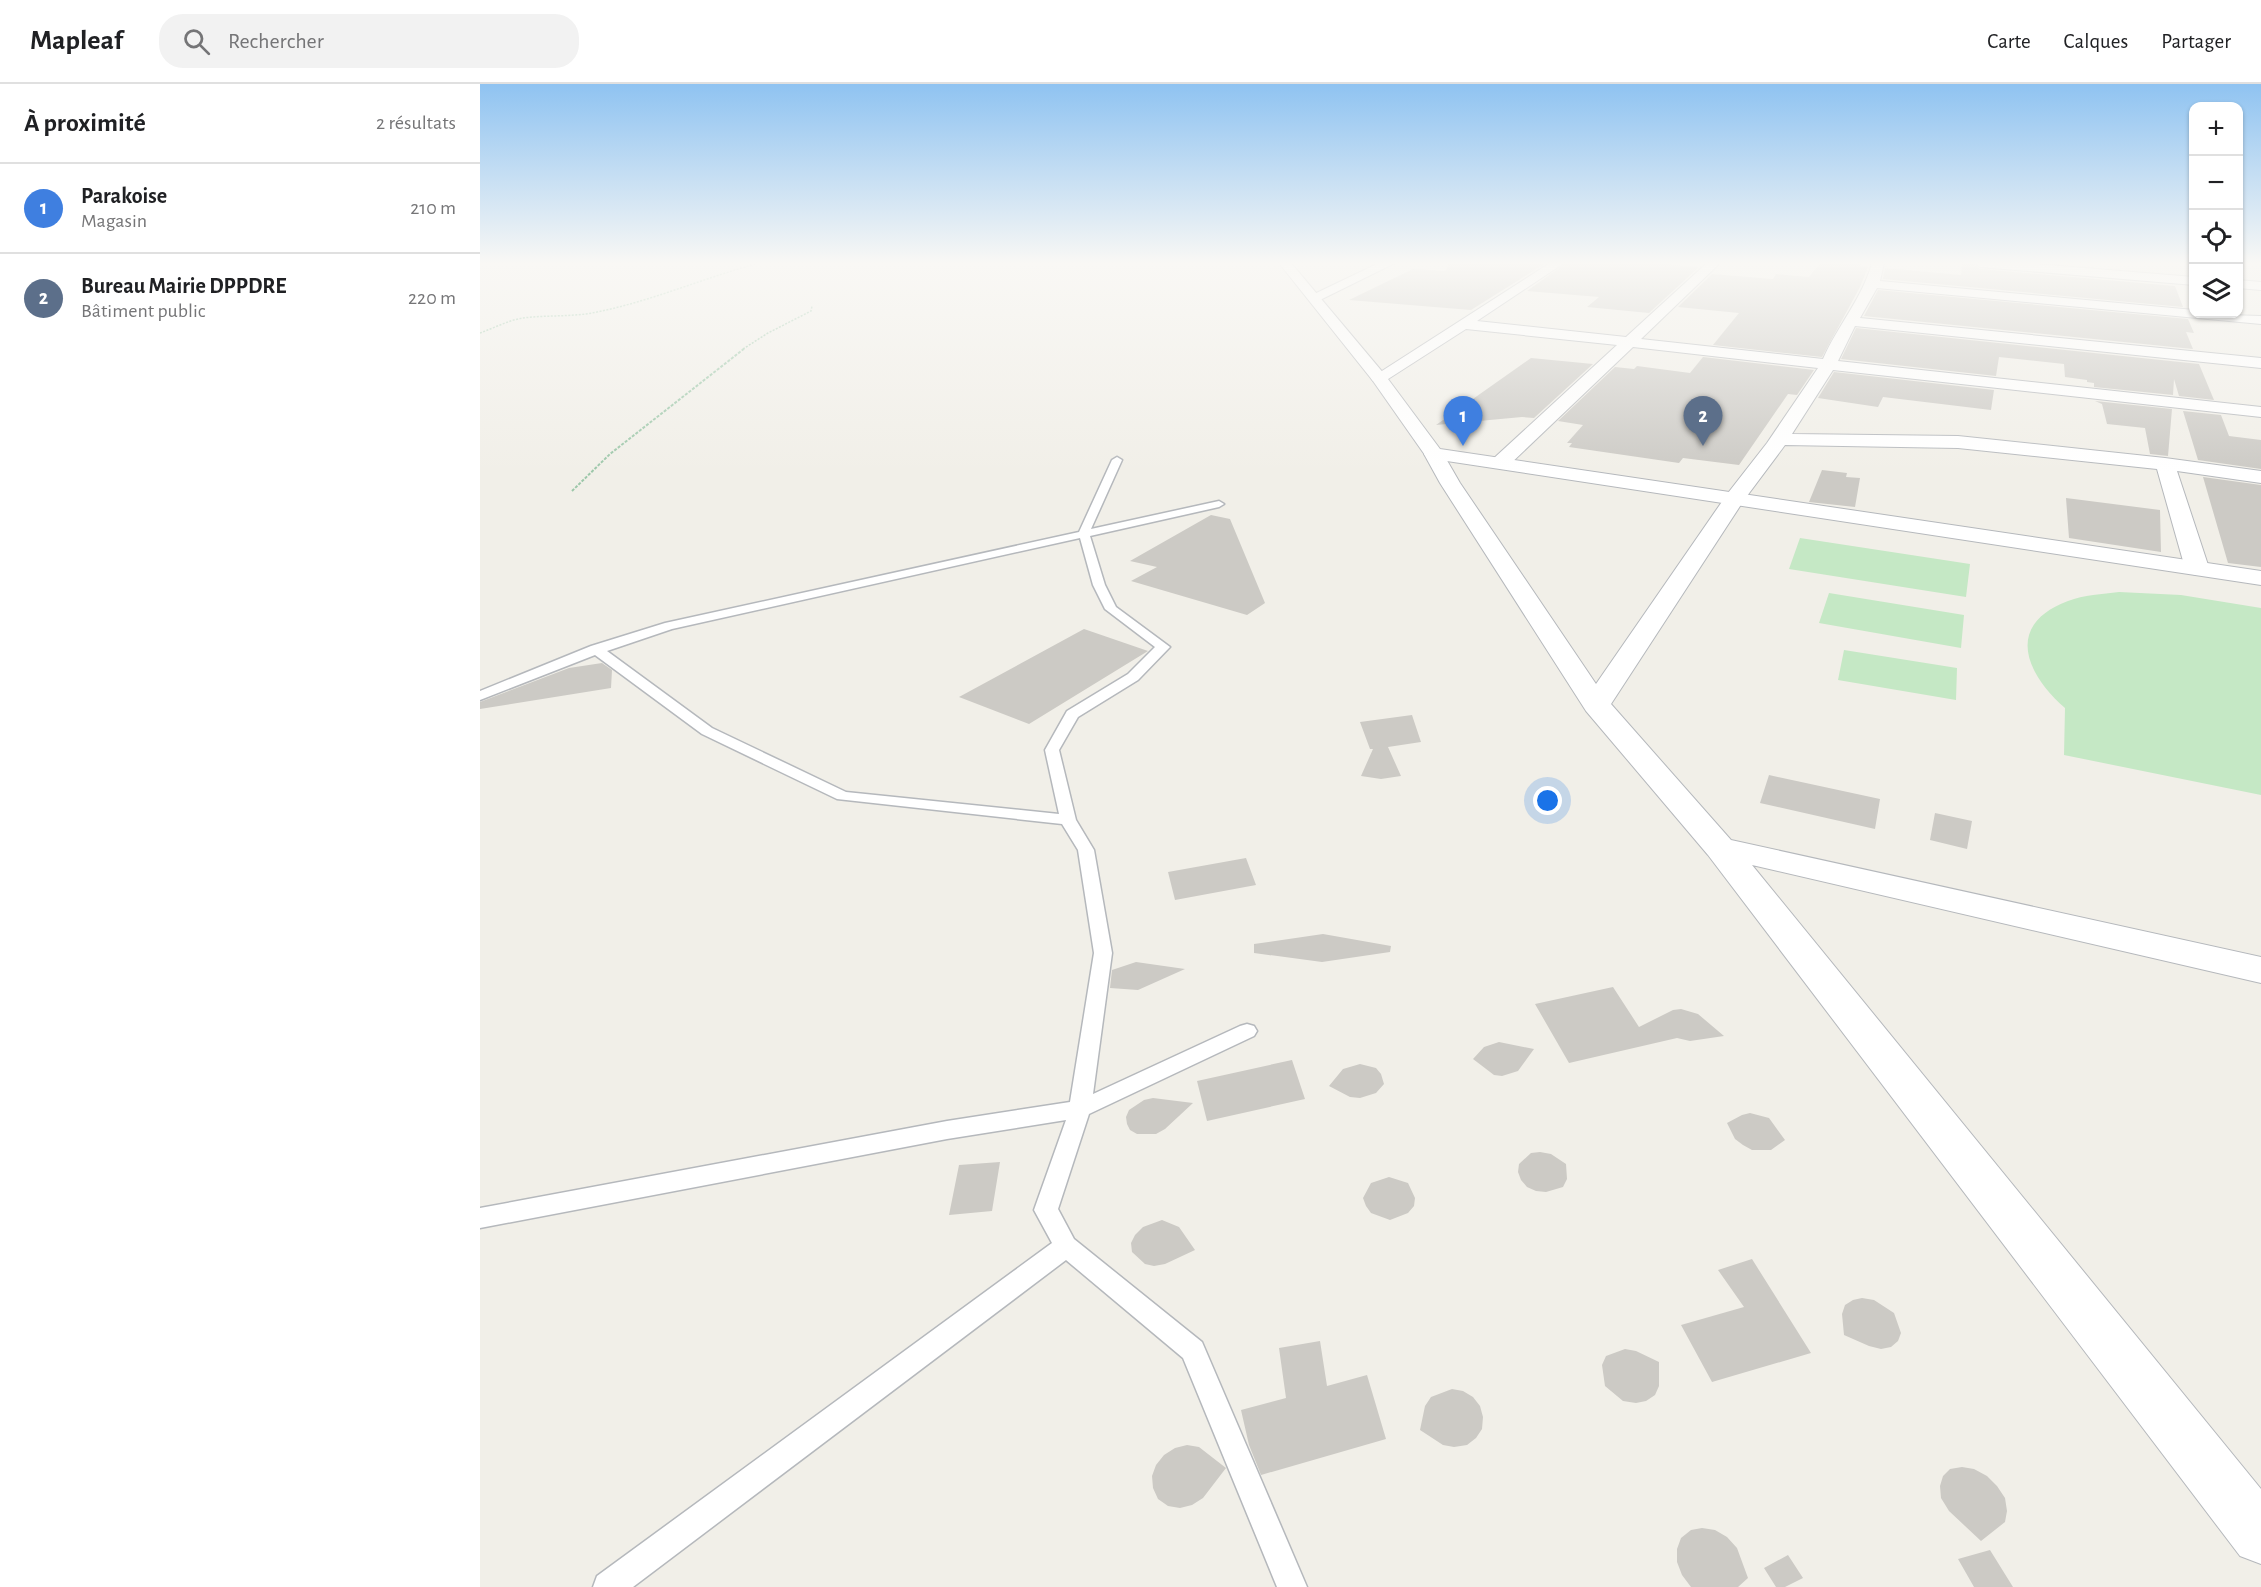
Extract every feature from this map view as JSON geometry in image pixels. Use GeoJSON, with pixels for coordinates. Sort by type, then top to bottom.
{"type":"FeatureCollection","features":[{"type":"Feature","properties":{"kind":"street"},"geometry":{"type":"LineString","coordinates":[[1344,333],[1434,454],[1450,483],[1596,705],[1720,848],[2261,1535]]}},
{"type":"Feature","properties":{"kind":"street"},"geometry":{"type":"LineString","coordinates":[[1379,378],[1449,333]]}},
{"type":"Feature","properties":{"kind":"street"},"geometry":{"type":"LineString","coordinates":[[1543,333],[2261,412]]}},
{"type":"Feature","properties":{"kind":"street"},"geometry":{"type":"LineString","coordinates":[[1500,463],[1639,333]]}},
{"type":"Feature","properties":{"kind":"street"},"geometry":{"type":"LineString","coordinates":[[1596,705],[1735,497],[1829,364],[1844,333]]}},
{"type":"Feature","properties":{"kind":"street"},"geometry":{"type":"LineString","coordinates":[[1968,333],[2261,363]]}},
{"type":"Feature","properties":{"kind":"street"},"geometry":{"type":"LineString","coordinates":[[2224,333],[2240,361]]}},
{"type":"Feature","properties":{"kind":"street"},"geometry":{"type":"LineString","coordinates":[[1778,439],[1958,442],[2165,464],[2261,477]]}},
{"type":"Feature","properties":{"kind":"street"},"geometry":{"type":"LineString","coordinates":[[1434,454],[1735,497],[2261,578]]}},
{"type":"Feature","properties":{"kind":"street"},"geometry":{"type":"LineString","coordinates":[[2165,464],[2196,568]]}},
{"type":"Feature","properties":{"kind":"street"},"geometry":{"type":"LineString","coordinates":[[1720,848],[2261,970]]}},
{"type":"Feature","properties":{"kind":"lane"},"geometry":{"type":"LineString","coordinates":[[1117,460],[1084,533],[1099,585],[1111,609],[1163,647],[1133,677],[1072,714],[1052,750],[1068,820],[1086,850],[1103,953],[1080,1109],[1046,1210],[1066,1246],[1193,1350],[1292,1587]]}},
{"type":"Feature","properties":{"kind":"lane"},"geometry":{"type":"LineString","coordinates":[[480,696],[596,649],[669,626],[1219,504]]}},
{"type":"Feature","properties":{"kind":"lane"},"geometry":{"type":"LineString","coordinates":[[596,649],[707,731],[843,796],[1068,820]]}},
{"type":"Feature","properties":{"kind":"lane"},"geometry":{"type":"LineString","coordinates":[[480,1218],[947,1130],[1080,1109],[1247,1031]]}},
{"type":"Feature","properties":{"kind":"lane"},"geometry":{"type":"LineString","coordinates":[[608,1587],[1066,1246]]}},
{"type":"Feature","properties":{"kind":"path"},"geometry":{"type":"LineString","coordinates":[[572,491],[632,437],[711,372],[767,333]]}},
{"type":"Feature","properties":{"kind":"green space"},"geometry":{"type":"Polygon","coordinates":[[[1800,538],[1970,564],[1966,597],[1789,569],[1800,538]]]}},
{"type":"Feature","properties":{"kind":"green space"},"geometry":{"type":"Polygon","coordinates":[[[2119,592],[2181,595],[2261,608],[2261,795],[2064,755],[2065,708],[2051,695],[2032,666],[2028,651],[2029,636],[2035,623],[2048,611],[2068,601],[2119,592]]]}},
{"type":"Feature","properties":{"kind":"green space"},"geometry":{"type":"Polygon","coordinates":[[[1829,593],[1964,615],[1961,648],[1819,623],[1829,593]]]}},
{"type":"Feature","properties":{"kind":"green space"},"geometry":{"type":"Polygon","coordinates":[[[1844,650],[1957,668],[1956,700],[1838,680],[1844,650]]]}},
{"type":"Feature","properties":{"kind":"building"},"geometry":{"type":"Polygon","coordinates":[[[1723,333],[1835,333],[1822,357],[1713,345],[1723,333]]]}},
{"type":"Feature","properties":{"kind":"building"},"geometry":{"type":"Polygon","coordinates":[[[1854,333],[1905,333],[2199,364],[2214,400],[2179,396],[2174,379],[2173,395],[2094,387],[2094,383],[2087,382],[2087,380],[2065,377],[2064,364],[1999,357],[1996,376],[1841,359],[1854,333]]]}},
{"type":"Feature","properties":{"kind":"building"},"geometry":{"type":"Polygon","coordinates":[[[2035,333],[2186,333],[2193,349],[2035,333]]]}},
{"type":"Feature","properties":{"kind":"building"},"geometry":{"type":"Polygon","coordinates":[[[1703,357],[1814,370],[1797,395],[1788,394],[1739,465],[1683,458],[1679,463],[1569,447],[1572,443],[1567,443],[1583,425],[1558,421],[1615,367],[1634,369],[1637,366],[1690,373],[1703,357]]]}},
{"type":"Feature","properties":{"kind":"building"},"geometry":{"type":"Polygon","coordinates":[[[1531,358],[1593,364],[1534,418],[1522,417],[1436,425],[1531,358]]]}},
{"type":"Feature","properties":{"kind":"building"},"geometry":{"type":"Polygon","coordinates":[[[1834,372],[1994,390],[1991,410],[1883,397],[1878,407],[1818,398],[1834,372]]]}},
{"type":"Feature","properties":{"kind":"building"},"geometry":{"type":"Polygon","coordinates":[[[2095,401],[2172,409],[2168,456],[2150,454],[2145,428],[2107,424],[2102,404],[2095,401]]]}},
{"type":"Feature","properties":{"kind":"building"},"geometry":{"type":"Polygon","coordinates":[[[2183,411],[2221,415],[2229,436],[2261,440],[2261,469],[2198,460],[2183,411]]]}},
{"type":"Feature","properties":{"kind":"building"},"geometry":{"type":"Polygon","coordinates":[[[1822,470],[1847,473],[1846,477],[1860,478],[1855,507],[1809,502],[1822,470]]]}},
{"type":"Feature","properties":{"kind":"building"},"geometry":{"type":"Polygon","coordinates":[[[2203,477],[2261,485],[2261,567],[2228,563],[2203,477]]]}},
{"type":"Feature","properties":{"kind":"building"},"geometry":{"type":"Polygon","coordinates":[[[2066,498],[2160,510],[2161,552],[2069,538],[2066,498]]]}},
{"type":"Feature","properties":{"kind":"building"},"geometry":{"type":"Polygon","coordinates":[[[1211,515],[1230,519],[1265,603],[1247,615],[1131,581],[1157,567],[1130,561],[1211,515]]]}},
{"type":"Feature","properties":{"kind":"building"},"geometry":{"type":"Polygon","coordinates":[[[1084,629],[1148,651],[1029,724],[959,697],[1084,629]]]}},
{"type":"Feature","properties":{"kind":"building"},"geometry":{"type":"Polygon","coordinates":[[[602,663],[612,670],[611,688],[480,709],[480,702],[569,668],[602,663]]]}},
{"type":"Feature","properties":{"kind":"building"},"geometry":{"type":"Polygon","coordinates":[[[1412,715],[1421,742],[1388,747],[1401,776],[1381,779],[1361,776],[1373,749],[1370,749],[1360,722],[1412,715]]]}},
{"type":"Feature","properties":{"kind":"building"},"geometry":{"type":"Polygon","coordinates":[[[1769,775],[1880,799],[1875,829],[1760,803],[1769,775]]]}},
{"type":"Feature","properties":{"kind":"building"},"geometry":{"type":"Polygon","coordinates":[[[1935,813],[1972,821],[1967,849],[1930,840],[1935,813]]]}},
{"type":"Feature","properties":{"kind":"building"},"geometry":{"type":"Polygon","coordinates":[[[1246,858],[1256,885],[1175,900],[1168,872],[1246,858]]]}},
{"type":"Feature","properties":{"kind":"building"},"geometry":{"type":"Polygon","coordinates":[[[1323,934],[1391,946],[1390,952],[1322,962],[1254,953],[1254,944],[1323,934]]]}},
{"type":"Feature","properties":{"kind":"building"},"geometry":{"type":"Polygon","coordinates":[[[1136,962],[1185,969],[1138,990],[1110,988],[1112,970],[1136,962]]]}},
{"type":"Feature","properties":{"kind":"building"},"geometry":{"type":"Polygon","coordinates":[[[1613,987],[1639,1027],[1673,1010],[1681,1009],[1698,1014],[1724,1036],[1690,1041],[1677,1038],[1569,1063],[1535,1004],[1613,987]]]}},
{"type":"Feature","properties":{"kind":"building"},"geometry":{"type":"Polygon","coordinates":[[[1499,1042],[1534,1049],[1518,1071],[1502,1076],[1494,1075],[1473,1059],[1484,1047],[1499,1042]]]}},
{"type":"Feature","properties":{"kind":"building"},"geometry":{"type":"Polygon","coordinates":[[[1292,1060],[1305,1099],[1207,1121],[1197,1081],[1292,1060]]]}},
{"type":"Feature","properties":{"kind":"building"},"geometry":{"type":"Polygon","coordinates":[[[1360,1064],[1376,1068],[1381,1074],[1384,1084],[1376,1093],[1360,1098],[1350,1097],[1329,1086],[1343,1069],[1360,1064]]]}},
{"type":"Feature","properties":{"kind":"building"},"geometry":{"type":"Polygon","coordinates":[[[1153,1098],[1193,1103],[1165,1129],[1156,1134],[1137,1134],[1130,1130],[1126,1117],[1129,1110],[1144,1100],[1153,1098]]]}},
{"type":"Feature","properties":{"kind":"building"},"geometry":{"type":"Polygon","coordinates":[[[1750,1113],[1769,1118],[1785,1140],[1771,1150],[1752,1150],[1735,1139],[1727,1123],[1750,1113]]]}},
{"type":"Feature","properties":{"kind":"building"},"geometry":{"type":"Polygon","coordinates":[[[1531,1153],[1551,1154],[1566,1164],[1567,1179],[1563,1187],[1546,1192],[1536,1191],[1527,1187],[1521,1180],[1518,1172],[1519,1164],[1531,1153]]]}},
{"type":"Feature","properties":{"kind":"building"},"geometry":{"type":"Polygon","coordinates":[[[1000,1162],[992,1211],[949,1215],[959,1165],[1000,1162]]]}},
{"type":"Feature","properties":{"kind":"building"},"geometry":{"type":"Polygon","coordinates":[[[1389,1177],[1408,1183],[1415,1198],[1414,1206],[1408,1213],[1390,1220],[1371,1213],[1363,1198],[1371,1183],[1389,1177]]]}},
{"type":"Feature","properties":{"kind":"building"},"geometry":{"type":"Polygon","coordinates":[[[1162,1220],[1179,1227],[1195,1250],[1165,1264],[1154,1266],[1145,1264],[1132,1252],[1131,1243],[1143,1227],[1162,1220]]]}},
{"type":"Feature","properties":{"kind":"building"},"geometry":{"type":"Polygon","coordinates":[[[1752,1259],[1811,1353],[1712,1382],[1681,1325],[1744,1307],[1718,1270],[1752,1259]]]}},
{"type":"Feature","properties":{"kind":"building"},"geometry":{"type":"Polygon","coordinates":[[[1862,1298],[1874,1300],[1894,1313],[1901,1333],[1898,1341],[1891,1347],[1881,1349],[1869,1346],[1844,1335],[1842,1314],[1845,1305],[1862,1298]]]}},
{"type":"Feature","properties":{"kind":"building"},"geometry":{"type":"Polygon","coordinates":[[[1320,1341],[1327,1386],[1367,1375],[1386,1439],[1261,1475],[1249,1445],[1241,1410],[1286,1398],[1279,1348],[1320,1341]]]}},
{"type":"Feature","properties":{"kind":"building"},"geometry":{"type":"Polygon","coordinates":[[[1625,1349],[1636,1351],[1659,1362],[1659,1386],[1655,1395],[1646,1401],[1636,1403],[1623,1401],[1605,1386],[1602,1365],[1606,1356],[1625,1349]]]}},
{"type":"Feature","properties":{"kind":"building"},"geometry":{"type":"Polygon","coordinates":[[[1452,1389],[1463,1391],[1473,1397],[1480,1406],[1483,1417],[1482,1429],[1476,1438],[1467,1445],[1454,1447],[1443,1445],[1420,1430],[1425,1406],[1431,1397],[1452,1389]]]}},
{"type":"Feature","properties":{"kind":"building"},"geometry":{"type":"Polygon","coordinates":[[[1187,1445],[1199,1447],[1226,1468],[1203,1498],[1192,1505],[1180,1508],[1168,1506],[1158,1499],[1153,1488],[1152,1476],[1156,1465],[1164,1455],[1175,1448],[1187,1445]]]}},
{"type":"Feature","properties":{"kind":"building"},"geometry":{"type":"Polygon","coordinates":[[[1962,1467],[1974,1469],[1987,1476],[2005,1498],[2007,1511],[2005,1522],[1981,1541],[1949,1511],[1941,1498],[1940,1486],[1943,1476],[1950,1469],[1962,1467]]]}},
{"type":"Feature","properties":{"kind":"building"},"geometry":{"type":"Polygon","coordinates":[[[1702,1528],[1715,1530],[1727,1537],[1737,1548],[1748,1578],[1738,1587],[1691,1587],[1682,1575],[1677,1562],[1677,1549],[1681,1538],[1691,1530],[1702,1528]]]}},
{"type":"Feature","properties":{"kind":"building"},"geometry":{"type":"Polygon","coordinates":[[[1990,1550],[2013,1587],[1974,1587],[1958,1559],[1990,1550]]]}},
{"type":"Feature","properties":{"kind":"building"},"geometry":{"type":"Polygon","coordinates":[[[1788,1555],[1803,1578],[1785,1587],[1776,1587],[1764,1568],[1788,1555]]]}},
{"type":"Feature","properties":{"kind":"place","name":"Parakoise"},"geometry":{"type":"Point","coordinates":[1463,446]}},
{"type":"Feature","properties":{"kind":"place","name":"Bureau Mairie DPPDRE"},"geometry":{"type":"Point","coordinates":[1703,446]}}]}
